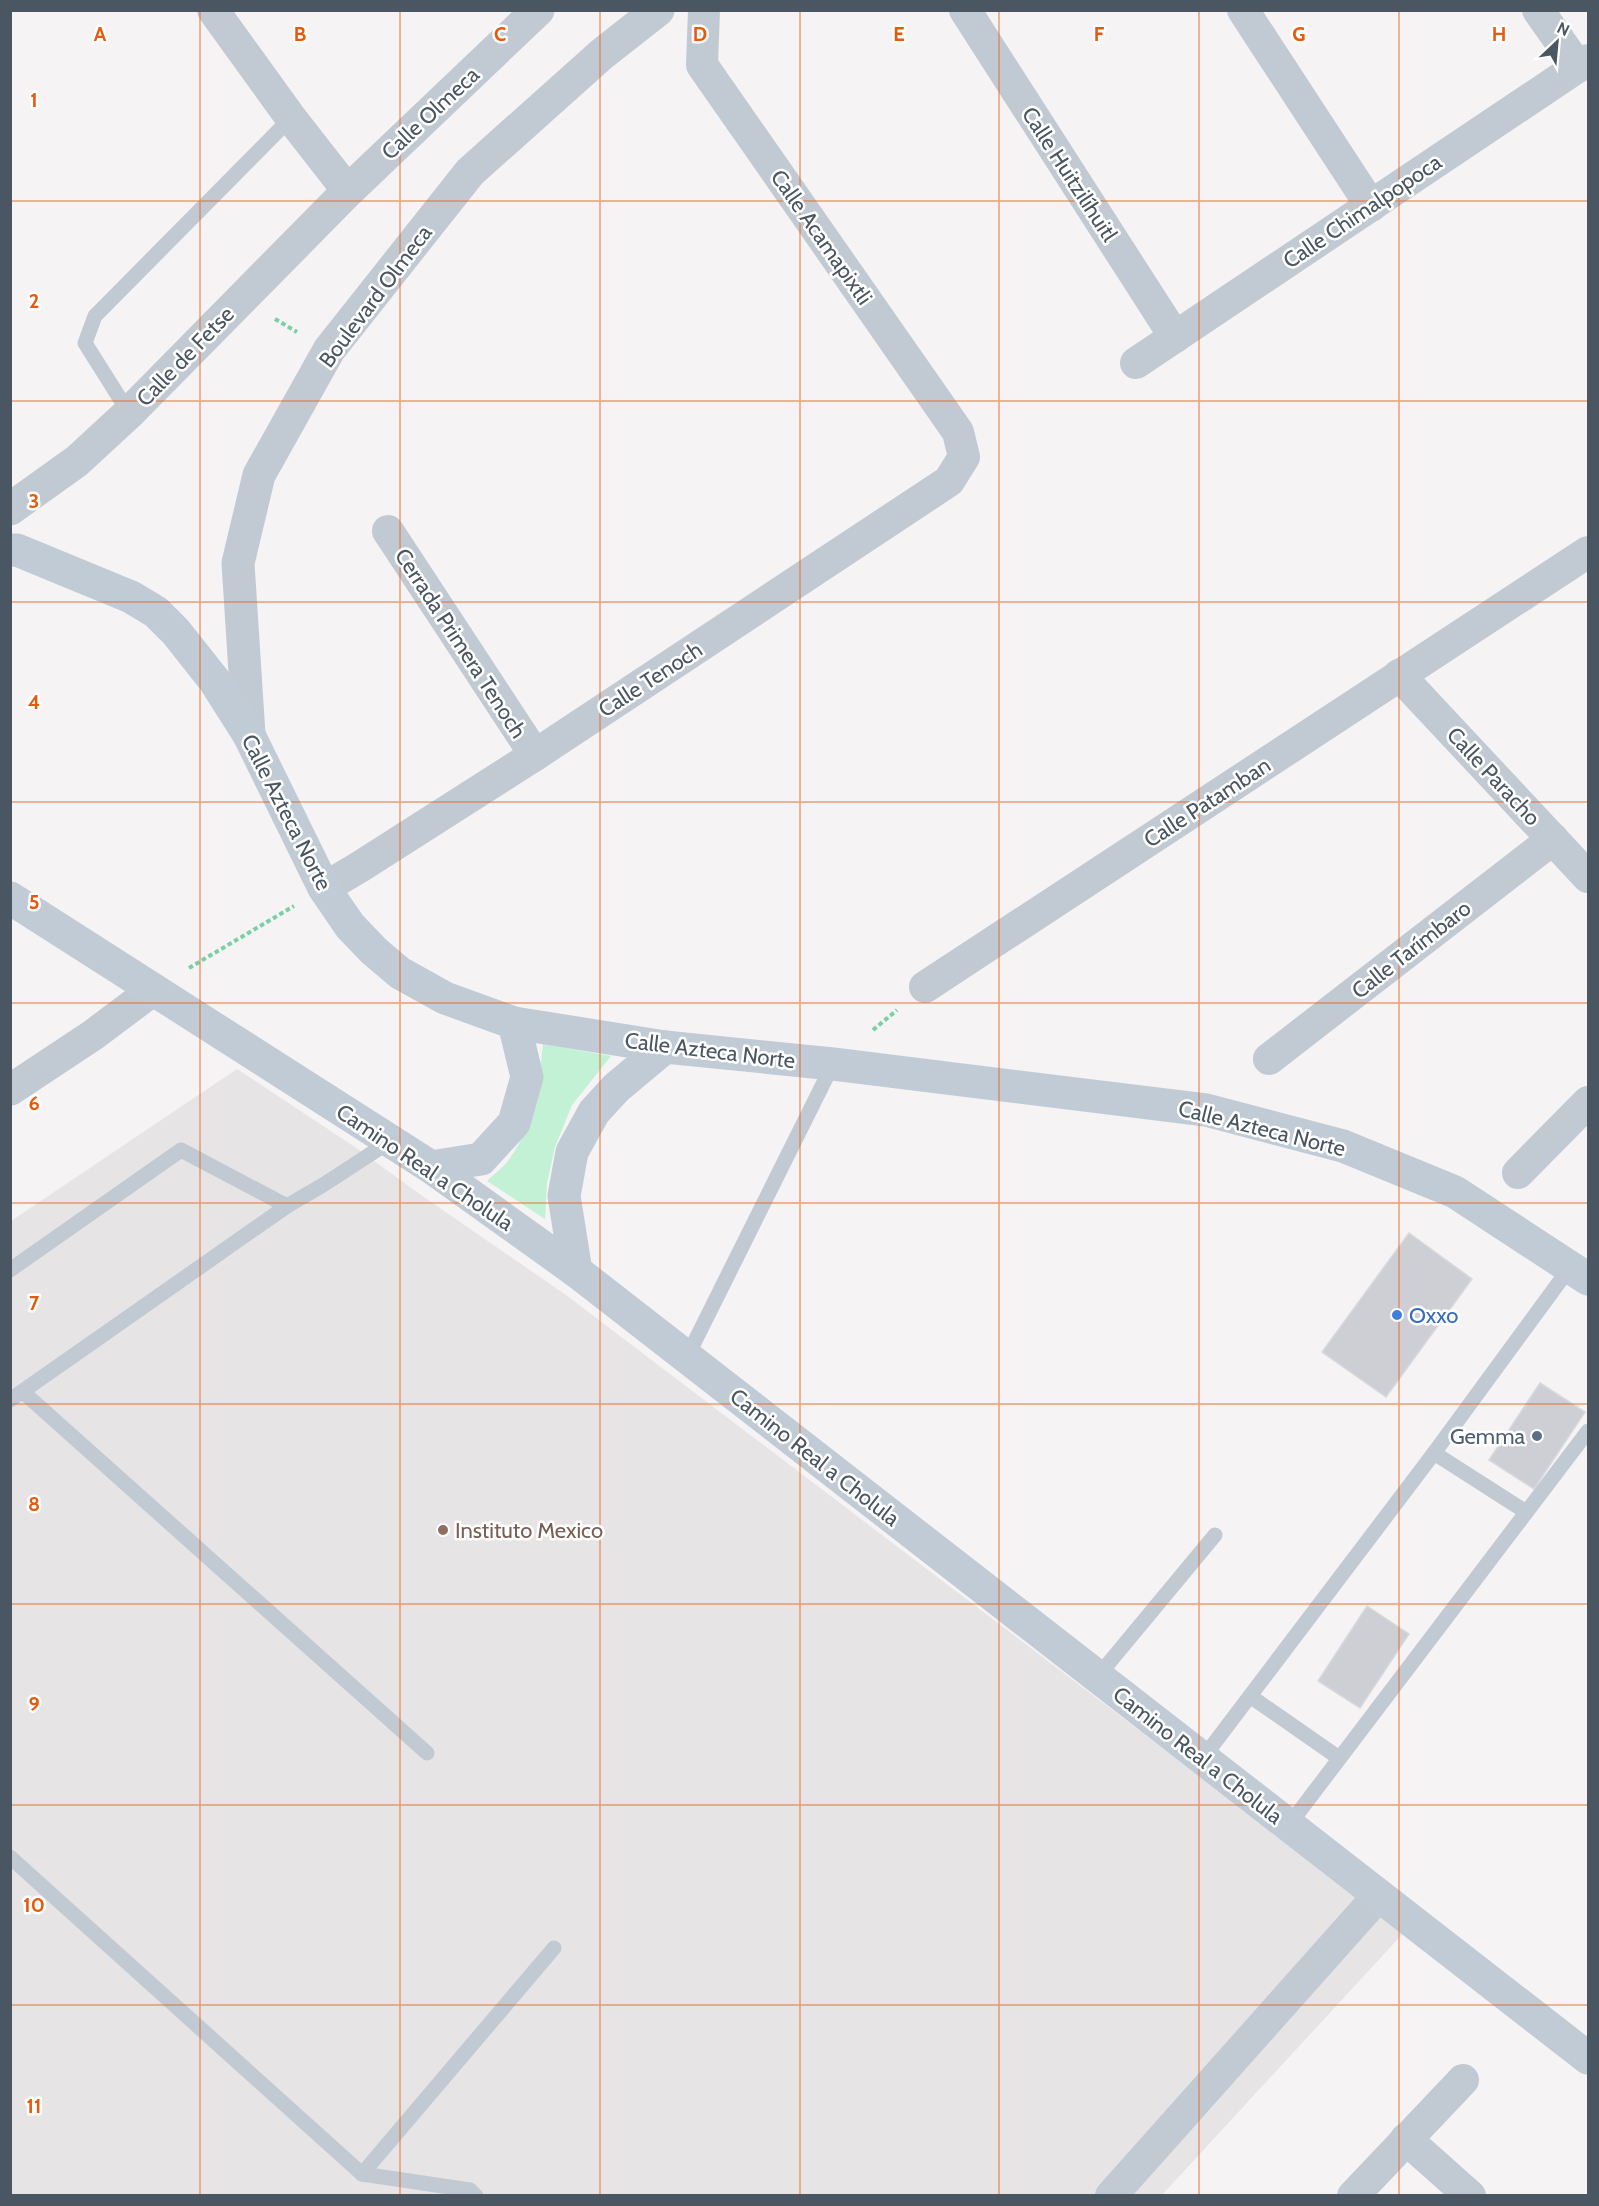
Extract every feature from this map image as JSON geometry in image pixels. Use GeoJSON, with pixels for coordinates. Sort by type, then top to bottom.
{"type":"FeatureCollection","features":[{"type":"Feature","properties":{"kind":"main road","name":"Calle Azteca Norte"},"geometry":{"type":"LineString","coordinates":[[10,550],[131,597],[156,612],[196,655],[249,735],[324,888],[350,926],[374,951],[400,972],[445,998],[514,1023],[665,1047],[833,1064],[1206,1110],[1343,1146],[1455,1192],[1580,1272]]}},
{"type":"Feature","properties":{"kind":"main road","name":"Camino Real a Cholula"},"geometry":{"type":"LineString","coordinates":[[10,898],[431,1167],[576,1271],[1588,2058]]}},
{"type":"Feature","properties":{"kind":"main road"},"geometry":{"type":"LineString","coordinates":[[431,1167],[481,1159],[514,1123],[527,1077],[514,1023]]}},
{"type":"Feature","properties":{"kind":"main road"},"geometry":{"type":"LineString","coordinates":[[576,1271],[564,1196],[572,1152],[594,1112],[616,1088],[665,1047]]}},
{"type":"Feature","properties":{"kind":"street"},"geometry":{"type":"LineString","coordinates":[[213,10],[291,118],[348,191]]}},
{"type":"Feature","properties":{"kind":"street","name":"Calle Olmeca"},"geometry":{"type":"LineString","coordinates":[[348,191],[538,10]]}},
{"type":"Feature","properties":{"kind":"street","name":"Boulevard Olmeca"},"geometry":{"type":"LineString","coordinates":[[249,735],[238,563],[259,475],[329,350],[470,172],[602,54],[658,10]]}},
{"type":"Feature","properties":{"kind":"street","name":"Calle Acamapixtli"},"geometry":{"type":"LineString","coordinates":[[704,10],[702,64],[958,432],[964,458]]}},
{"type":"Feature","properties":{"kind":"street","name":"Calle Huitzilíhuitl"},"geometry":{"type":"LineString","coordinates":[[965,10],[1175,337]]}},
{"type":"Feature","properties":{"kind":"street"},"geometry":{"type":"LineString","coordinates":[[1243,10],[1371,206]]}},
{"type":"Feature","properties":{"kind":"street"},"geometry":{"type":"LineString","coordinates":[[1538,10],[1583,63]]}},
{"type":"Feature","properties":{"kind":"street","name":"Calle Chimalpopoca"},"geometry":{"type":"LineString","coordinates":[[1136,363],[1583,63]]}},
{"type":"Feature","properties":{"kind":"street","name":"Calle de Fetse"},"geometry":{"type":"LineString","coordinates":[[10,509],[77,461],[129,413],[348,191]]}},
{"type":"Feature","properties":{"kind":"street","name":"Calle Tenoch"},"geometry":{"type":"LineString","coordinates":[[324,888],[535,754],[950,481],[964,458]]}},
{"type":"Feature","properties":{"kind":"street","name":"Cerrada Primera Tenoch"},"geometry":{"type":"LineString","coordinates":[[387,531],[535,754]]}},
{"type":"Feature","properties":{"kind":"street","name":"Calle Patamban"},"geometry":{"type":"LineString","coordinates":[[925,987],[1588,552]]}},
{"type":"Feature","properties":{"kind":"street","name":"Calle Paracho"},"geometry":{"type":"LineString","coordinates":[[1399,675],[1588,877]]}},
{"type":"Feature","properties":{"kind":"street","name":"Calle Tarímbaro"},"geometry":{"type":"LineString","coordinates":[[1269,1059],[1554,839]]}},
{"type":"Feature","properties":{"kind":"street"},"geometry":{"type":"LineString","coordinates":[[10,1090],[93,1035],[153,990]]}},
{"type":"Feature","properties":{"kind":"street"},"geometry":{"type":"LineString","coordinates":[[1518,1173],[1588,1102]]}},
{"type":"Feature","properties":{"kind":"street"},"geometry":{"type":"LineString","coordinates":[[1111,2196],[1379,1895]]}},
{"type":"Feature","properties":{"kind":"street"},"geometry":{"type":"LineString","coordinates":[[1353,2196],[1463,2080]]}},
{"type":"Feature","properties":{"kind":"street"},"geometry":{"type":"LineString","coordinates":[[1407,2139],[1470,2196]]}},
{"type":"Feature","properties":{"kind":"lane"},"geometry":{"type":"LineString","coordinates":[[129,413],[85,343],[95,315],[291,118]]}},
{"type":"Feature","properties":{"kind":"lane"},"geometry":{"type":"LineString","coordinates":[[687,1358],[833,1064]]}},
{"type":"Feature","properties":{"kind":"lane"},"geometry":{"type":"LineString","coordinates":[[389,1142],[287,1206],[17,1396],[427,1753]]}},
{"type":"Feature","properties":{"kind":"lane"},"geometry":{"type":"LineString","coordinates":[[10,1270],[181,1150],[287,1206]]}},
{"type":"Feature","properties":{"kind":"lane"},"geometry":{"type":"LineString","coordinates":[[1203,1758],[1434,1453],[1580,1272]]}},
{"type":"Feature","properties":{"kind":"lane"},"geometry":{"type":"LineString","coordinates":[[1289,1825],[1588,1431]]}},
{"type":"Feature","properties":{"kind":"lane"},"geometry":{"type":"LineString","coordinates":[[1434,1453],[1526,1512]]}},
{"type":"Feature","properties":{"kind":"lane"},"geometry":{"type":"LineString","coordinates":[[1098,1676],[1215,1535]]}},
{"type":"Feature","properties":{"kind":"lane"},"geometry":{"type":"LineString","coordinates":[[1250,1696],[1339,1758]]}},
{"type":"Feature","properties":{"kind":"lane"},"geometry":{"type":"LineString","coordinates":[[10,1857],[362,2174],[470,2190],[476,2196]]}},
{"type":"Feature","properties":{"kind":"lane"},"geometry":{"type":"LineString","coordinates":[[362,2174],[555,1948]]}},
{"type":"Feature","properties":{"kind":"path"},"geometry":{"type":"LineString","coordinates":[[241,299],[329,350]]}},
{"type":"Feature","properties":{"kind":"path"},"geometry":{"type":"LineString","coordinates":[[153,990],[324,888]]}},
{"type":"Feature","properties":{"kind":"path"},"geometry":{"type":"LineString","coordinates":[[833,1064],[925,987]]}},
{"type":"Feature","properties":{"kind":"shaded area","name":"Instituto Mexico"},"geometry":{"type":"Polygon","coordinates":[[[237,1069],[355,1147],[566,1295],[1194,1772],[1408,1928],[1162,2195],[11,2196],[11,1221],[237,1069]]]}},
{"type":"Feature","properties":{"kind":"green space"},"geometry":{"type":"Polygon","coordinates":[[[543,1044],[611,1056],[572,1105],[555,1147],[547,1183],[545,1219],[487,1181],[508,1161],[525,1131],[537,1089],[543,1044]]]}},
{"type":"Feature","properties":{"kind":"building","name":"Oxxo"},"geometry":{"type":"Polygon","coordinates":[[[1409,1233],[1472,1279],[1386,1397],[1322,1352],[1409,1233]]]}},
{"type":"Feature","properties":{"kind":"building","name":"Gemma"},"geometry":{"type":"Polygon","coordinates":[[[1540,1383],[1585,1412],[1534,1489],[1489,1460],[1540,1383]]]}},
{"type":"Feature","properties":{"kind":"building"},"geometry":{"type":"Polygon","coordinates":[[[1367,1606],[1409,1634],[1360,1708],[1318,1681],[1367,1606]]]}},
{"type":"Feature","properties":{"kind":"place","name":"Oxxo"},"geometry":{"type":"Point","coordinates":[1397,1315]}},
{"type":"Feature","properties":{"kind":"place","name":"Gemma"},"geometry":{"type":"Point","coordinates":[1537,1436]}},
{"type":"Feature","properties":{"kind":"place","name":"Instituto Mexico"},"geometry":{"type":"Point","coordinates":[443,1530]}}]}
